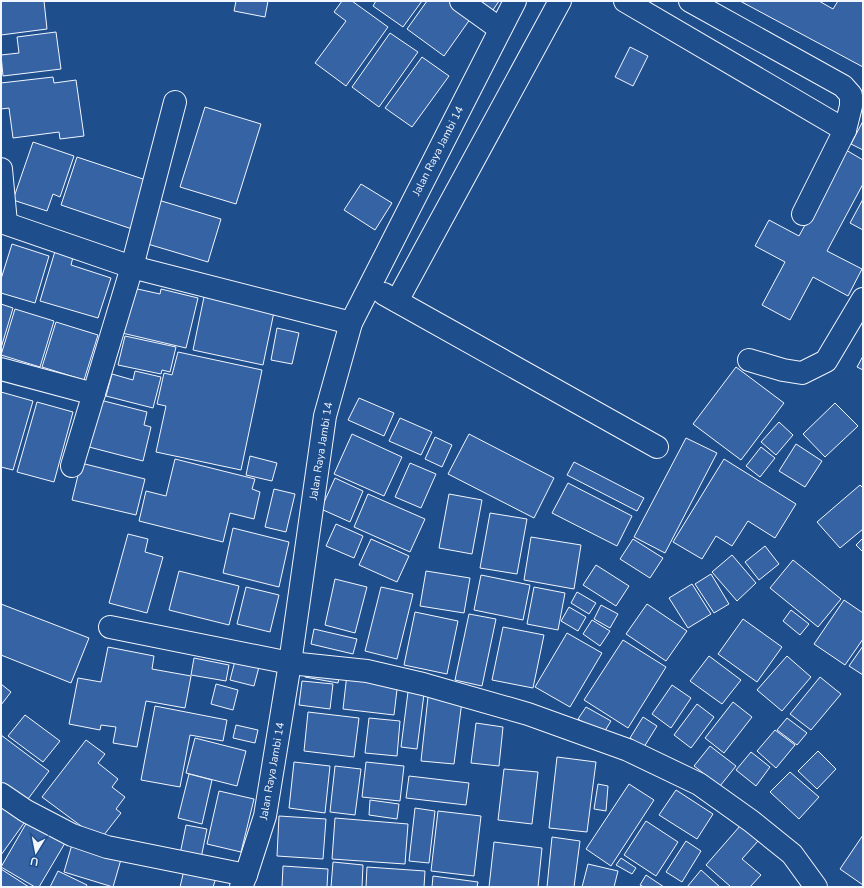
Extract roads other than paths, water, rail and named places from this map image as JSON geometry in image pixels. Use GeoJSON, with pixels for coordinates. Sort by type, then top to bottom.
{"type":"FeatureCollection","features":[{"type":"Feature","properties":{"kind":"street"},"geometry":{"type":"LineString","coordinates":[[461,1],[500,29]]}},
{"type":"Feature","properties":{"kind":"street","name":"Jalan Raya Jambi 14"},"geometry":{"type":"LineString","coordinates":[[244,881],[265,816],[290,663],[325,416],[351,323],[515,1]]}},
{"type":"Feature","properties":{"kind":"street"},"geometry":{"type":"LineString","coordinates":[[397,301],[560,1]]}},
{"type":"Feature","properties":{"kind":"street"},"geometry":{"type":"LineString","coordinates":[[625,1],[845,130]]}},
{"type":"Feature","properties":{"kind":"street"},"geometry":{"type":"LineString","coordinates":[[690,1],[843,86],[851,95],[851,106],[845,130],[803,214]]}},
{"type":"Feature","properties":{"kind":"street"},"geometry":{"type":"LineString","coordinates":[[72,466],[132,267],[176,102]]}},
{"type":"Feature","properties":{"kind":"street"},"geometry":{"type":"LineString","coordinates":[[1,169],[4,222],[132,267],[351,323]]}},
{"type":"Feature","properties":{"kind":"street"},"geometry":{"type":"LineString","coordinates":[[370,286],[657,448]]}},
{"type":"Feature","properties":{"kind":"street"},"geometry":{"type":"LineString","coordinates":[[749,360],[783,370],[802,373],[826,361],[863,299]]}},
{"type":"Feature","properties":{"kind":"street"},"geometry":{"type":"LineString","coordinates":[[1,369],[94,394]]}},
{"type":"Feature","properties":{"kind":"street"},"geometry":{"type":"LineString","coordinates":[[110,627],[290,663],[367,671],[423,684],[528,714],[628,750],[700,784],[751,821],[792,854],[816,887]]}},
{"type":"Feature","properties":{"kind":"street"},"geometry":{"type":"LineString","coordinates":[[1,794],[26,811],[72,835],[107,847],[244,881]]}}]}
